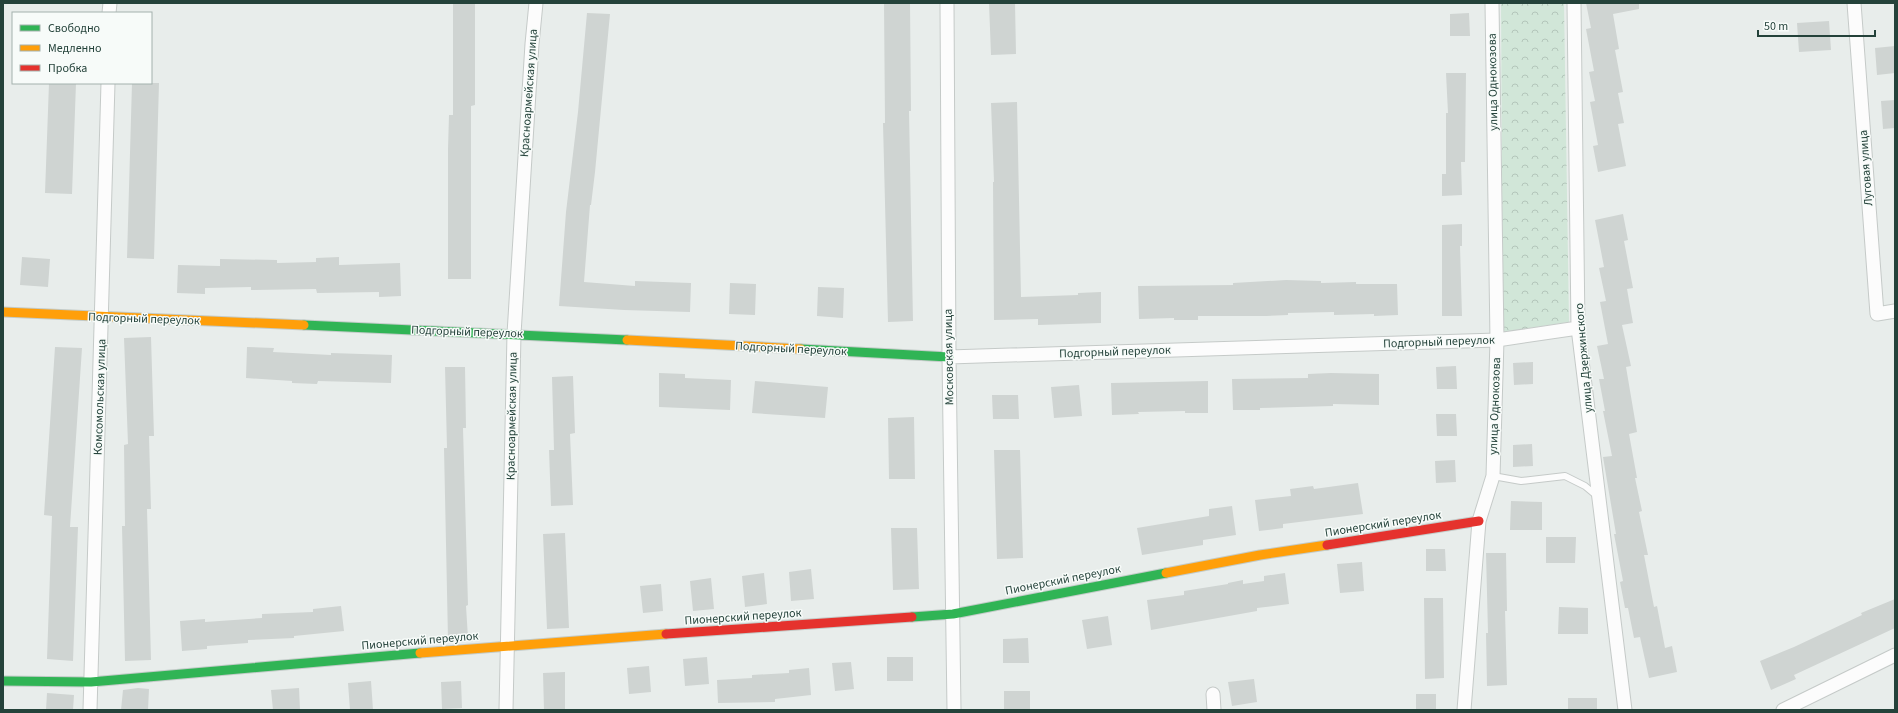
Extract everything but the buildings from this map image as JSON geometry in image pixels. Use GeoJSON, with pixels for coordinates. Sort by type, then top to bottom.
{"type":"FeatureCollection","features":[{"type":"Feature","properties":{"kind":"street","name":"Красноармейская улица"},"geometry":{"type":"LineString","coordinates":[[506,710],[506,645],[514,334],[532,44],[536,3]]}},
{"type":"Feature","properties":{"kind":"street","name":"Московская улица"},"geometry":{"type":"LineString","coordinates":[[947,3],[949,357],[954,710]]}},
{"type":"Feature","properties":{"kind":"street","name":"улица Однокозова"},"geometry":{"type":"LineString","coordinates":[[1464,710],[1479,521],[1493,476],[1497,340],[1492,3]]}},
{"type":"Feature","properties":{"kind":"street","name":"улица Дзержинского"},"geometry":{"type":"LineString","coordinates":[[1574,3],[1578,328],[1625,710]]}},
{"type":"Feature","properties":{"kind":"street","name":"Луговая улица"},"geometry":{"type":"LineString","coordinates":[[1854,3],[1877,314],[1895,311]]}},
{"type":"Feature","properties":{"kind":"street","name":"Комсомольская улица"},"geometry":{"type":"LineString","coordinates":[[90,710],[108,84]]}},
{"type":"Feature","properties":{"kind":"street","name":"Подгорный переулок"},"geometry":{"type":"LineString","coordinates":[[3,312],[514,334],[949,357],[1497,340],[1578,328]]}},
{"type":"Feature","properties":{"kind":"street","name":"Пионерский переулок"},"geometry":{"type":"LineString","coordinates":[[3,681],[91,682],[506,645],[953,614],[1260,555],[1479,521]]}},
{"type":"Feature","properties":{"kind":"street"},"geometry":{"type":"LineString","coordinates":[[1783,710],[1895,655]]}},
{"type":"Feature","properties":{"kind":"street"},"geometry":{"type":"LineString","coordinates":[[1213,694],[1214,710]]}},
{"type":"Feature","properties":{"kind":"lane"},"geometry":{"type":"LineString","coordinates":[[1493,476],[1521,481],[1565,476],[1585,486],[1599,498]]}},
{"type":"Feature","properties":{"kind":"green space"},"geometry":{"type":"Polygon","coordinates":[[[1501,3],[1564,3],[1569,322],[1503,332],[1501,3]]]}},
{"type":"Feature","properties":{"kind":"traffic: fast"},"geometry":{"type":"LineString","coordinates":[[304,325],[627,340]]}},
{"type":"Feature","properties":{"kind":"traffic: fast"},"geometry":{"type":"LineString","coordinates":[[801,349],[949,357]]}},
{"type":"Feature","properties":{"kind":"traffic: fast"},"geometry":{"type":"LineString","coordinates":[[912,617],[953,614],[1166,573]]}},
{"type":"Feature","properties":{"kind":"traffic: fast"},"geometry":{"type":"LineString","coordinates":[[3,681],[91,682],[420,653]]}},
{"type":"Feature","properties":{"kind":"traffic: slow"},"geometry":{"type":"LineString","coordinates":[[3,312],[304,325]]}},
{"type":"Feature","properties":{"kind":"traffic: slow"},"geometry":{"type":"LineString","coordinates":[[627,340],[801,349]]}},
{"type":"Feature","properties":{"kind":"traffic: slow"},"geometry":{"type":"LineString","coordinates":[[1166,573],[1260,555],[1327,545]]}},
{"type":"Feature","properties":{"kind":"traffic: slow"},"geometry":{"type":"LineString","coordinates":[[420,653],[666,634]]}},
{"type":"Feature","properties":{"kind":"traffic: jam"},"geometry":{"type":"LineString","coordinates":[[1327,545],[1479,521]]}},
{"type":"Feature","properties":{"kind":"traffic: jam"},"geometry":{"type":"LineString","coordinates":[[666,634],[912,617]]}}]}
